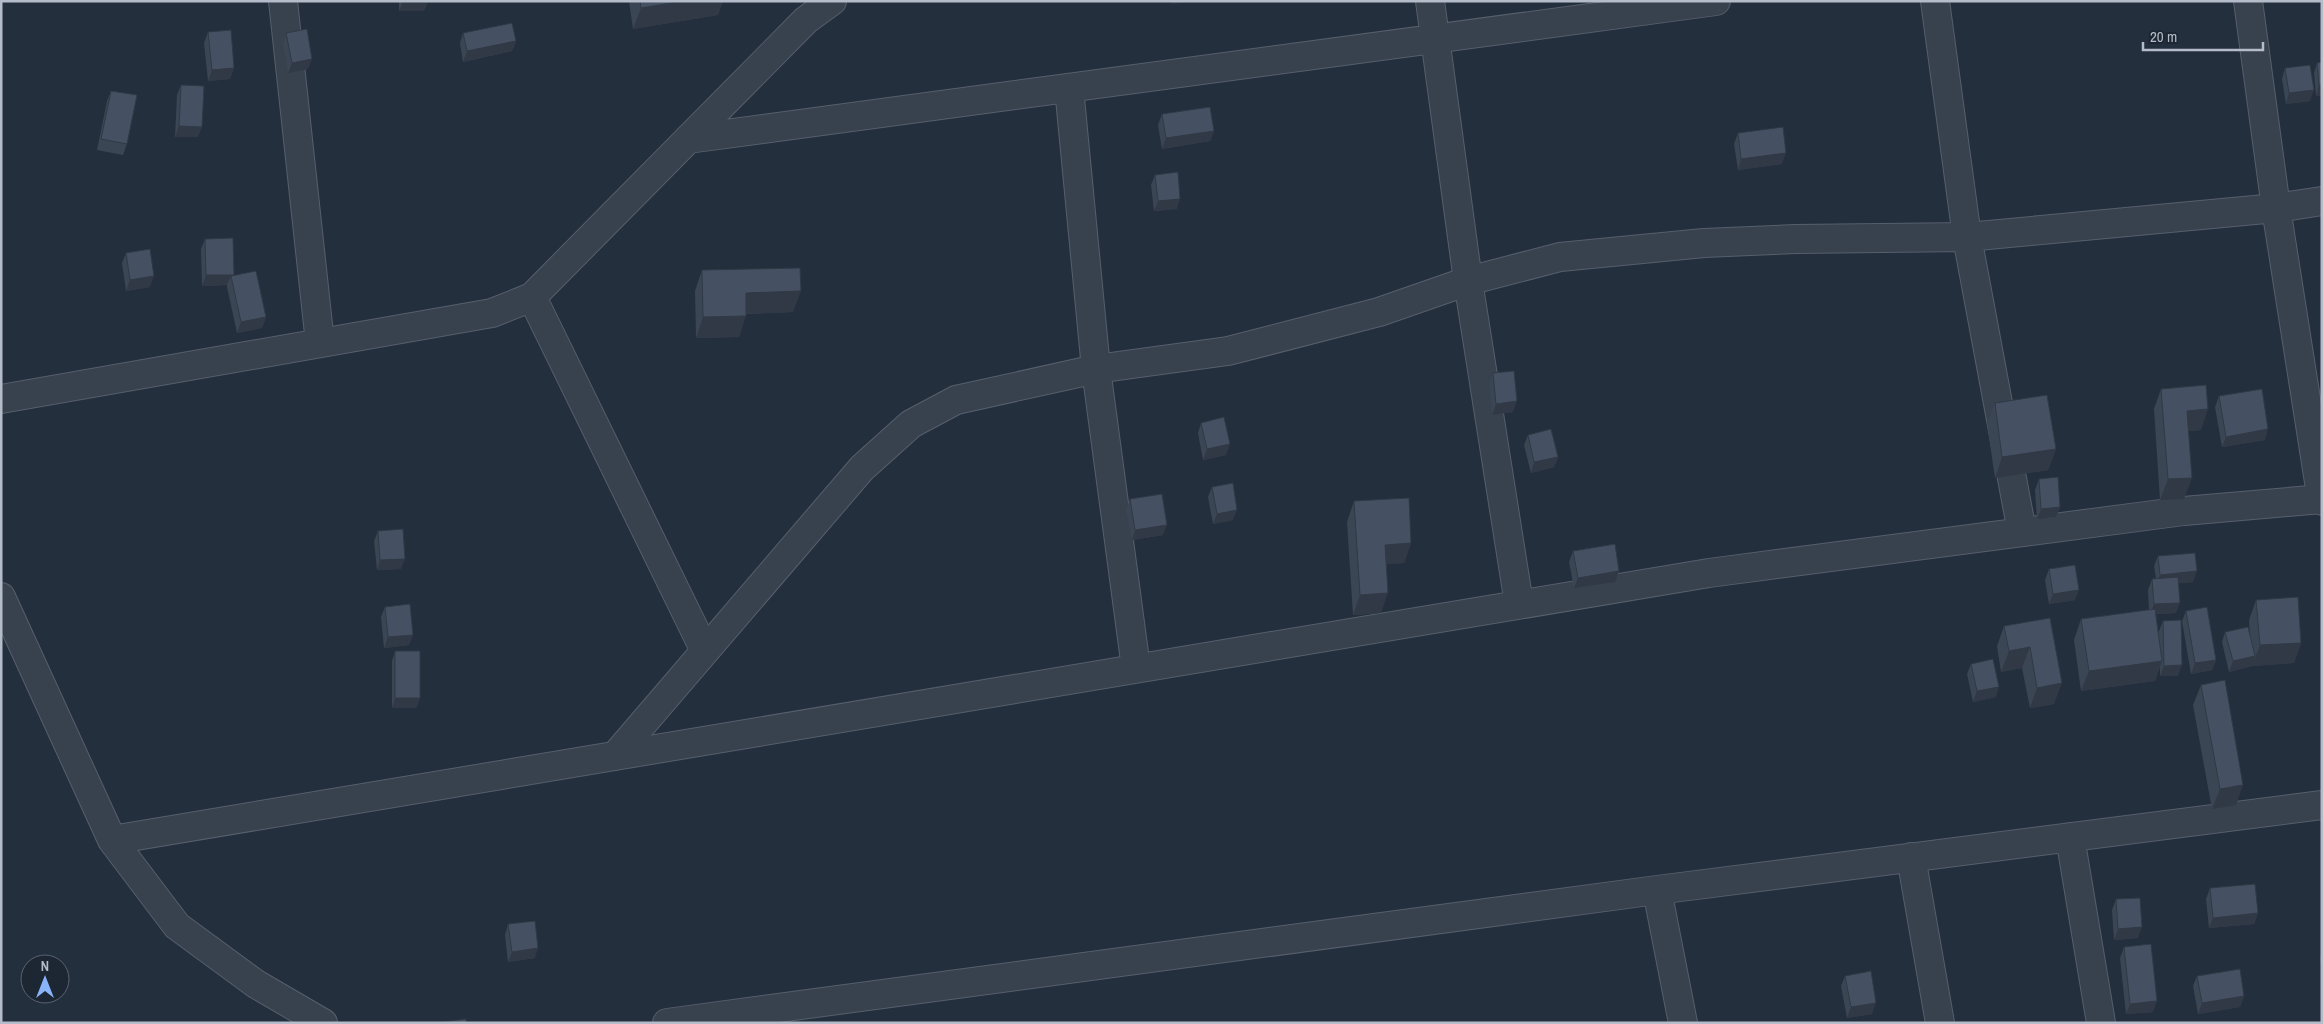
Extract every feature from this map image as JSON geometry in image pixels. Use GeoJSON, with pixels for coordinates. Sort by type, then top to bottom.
{"type":"FeatureCollection","features":[{"type":"Feature","properties":{"kind":"street"},"geometry":{"type":"LineString","coordinates":[[283,1],[320,343]]}},
{"type":"Feature","properties":{"kind":"street"},"geometry":{"type":"LineString","coordinates":[[1,399],[492,313],[532,297],[806,20],[832,1]]}},
{"type":"Feature","properties":{"kind":"street"},"geometry":{"type":"LineString","coordinates":[[1430,1],[1468,281],[1520,604]]}},
{"type":"Feature","properties":{"kind":"street"},"geometry":{"type":"LineString","coordinates":[[688,139],[1435,39],[1620,8],[1716,1]]}},
{"type":"Feature","properties":{"kind":"street"},"geometry":{"type":"LineString","coordinates":[[1935,1],[1967,237],[2022,532]]}},
{"type":"Feature","properties":{"kind":"street"},"geometry":{"type":"LineString","coordinates":[[112,840],[1709,573],[2184,511],[2322,500],[2276,208],[2248,1]]}},
{"type":"Feature","properties":{"kind":"street"},"geometry":{"type":"LineString","coordinates":[[1069,88],[1096,369],[1136,668]]}},
{"type":"Feature","properties":{"kind":"street"},"geometry":{"type":"LineString","coordinates":[[615,756],[862,468],[912,424],[956,400],[1096,369],[1228,350],[1379,312],[1468,281],[1560,257],[1704,243],[1796,239],[1967,237],[2276,208],[2322,201]]}},
{"type":"Feature","properties":{"kind":"street"},"geometry":{"type":"LineString","coordinates":[[532,297],[705,651]]}},
{"type":"Feature","properties":{"kind":"street"},"geometry":{"type":"LineString","coordinates":[[1,597],[112,840],[177,926],[256,984],[323,1023]]}},
{"type":"Feature","properties":{"kind":"street"},"geometry":{"type":"LineString","coordinates":[[667,1023],[1657,890],[2322,805]]}},
{"type":"Feature","properties":{"kind":"street"},"geometry":{"type":"LineString","coordinates":[[2070,837],[2101,1023]]}},
{"type":"Feature","properties":{"kind":"street"},"geometry":{"type":"LineString","coordinates":[[1911,857],[1940,1023]]}},
{"type":"Feature","properties":{"kind":"street"},"geometry":{"type":"LineString","coordinates":[[1657,890],[1683,1023]]}},
{"type":"Feature","properties":{"kind":"building"},"geometry":{"type":"Polygon","coordinates":[[[640,1],[683,1],[641,8],[640,1]]]}},
{"type":"Feature","properties":{"kind":"building"},"geometry":{"type":"Polygon","coordinates":[[[512,23],[516,41],[467,51],[463,33],[512,23]]]}},
{"type":"Feature","properties":{"kind":"building"},"geometry":{"type":"Polygon","coordinates":[[[307,29],[312,59],[292,63],[286,33],[307,29]]]}},
{"type":"Feature","properties":{"kind":"building"},"geometry":{"type":"Polygon","coordinates":[[[231,30],[234,68],[212,70],[208,32],[231,30]]]}},
{"type":"Feature","properties":{"kind":"building"},"geometry":{"type":"Polygon","coordinates":[[[2322,62],[2322,85],[2319,85],[2317,63],[2322,62]]]}},
{"type":"Feature","properties":{"kind":"building"},"geometry":{"type":"Polygon","coordinates":[[[2310,65],[2314,90],[2289,93],[2285,68],[2310,65]]]}},
{"type":"Feature","properties":{"kind":"building"},"geometry":{"type":"Polygon","coordinates":[[[181,85],[204,86],[202,127],[179,126],[181,85]]]}},
{"type":"Feature","properties":{"kind":"building"},"geometry":{"type":"Polygon","coordinates":[[[111,91],[137,95],[127,144],[101,139],[111,91]]]}},
{"type":"Feature","properties":{"kind":"building"},"geometry":{"type":"Polygon","coordinates":[[[1210,107],[1214,131],[1166,138],[1162,114],[1210,107]]]}},
{"type":"Feature","properties":{"kind":"building"},"geometry":{"type":"Polygon","coordinates":[[[1783,127],[1786,153],[1741,159],[1738,133],[1783,127]]]}},
{"type":"Feature","properties":{"kind":"building"},"geometry":{"type":"Polygon","coordinates":[[[1178,172],[1180,199],[1158,201],[1155,175],[1178,172]]]}},
{"type":"Feature","properties":{"kind":"building"},"geometry":{"type":"Polygon","coordinates":[[[233,238],[234,275],[206,275],[205,239],[233,238]]]}},
{"type":"Feature","properties":{"kind":"building"},"geometry":{"type":"Polygon","coordinates":[[[150,249],[154,276],[130,280],[126,253],[150,249]]]}},
{"type":"Feature","properties":{"kind":"building"},"geometry":{"type":"Polygon","coordinates":[[[800,268],[801,291],[746,293],[746,316],[703,317],[702,270],[800,268]]]}},
{"type":"Feature","properties":{"kind":"building"},"geometry":{"type":"Polygon","coordinates":[[[256,271],[266,317],[241,322],[231,276],[256,271]]]}},
{"type":"Feature","properties":{"kind":"building"},"geometry":{"type":"Polygon","coordinates":[[[1514,371],[1517,401],[1496,404],[1493,373],[1514,371]]]}},
{"type":"Feature","properties":{"kind":"building"},"geometry":{"type":"Polygon","coordinates":[[[2206,385],[2208,409],[2187,411],[2192,478],[2168,479],[2161,389],[2206,385]]]}},
{"type":"Feature","properties":{"kind":"building"},"geometry":{"type":"Polygon","coordinates":[[[2262,389],[2268,429],[2226,437],[2219,396],[2262,389]]]}},
{"type":"Feature","properties":{"kind":"building"},"geometry":{"type":"Polygon","coordinates":[[[2047,395],[2056,449],[2002,457],[1995,403],[2047,395]]]}},
{"type":"Feature","properties":{"kind":"building"},"geometry":{"type":"Polygon","coordinates":[[[1224,417],[1230,444],[1207,449],[1201,423],[1224,417]]]}},
{"type":"Feature","properties":{"kind":"building"},"geometry":{"type":"Polygon","coordinates":[[[1551,429],[1558,457],[1534,462],[1528,435],[1551,429]]]}},
{"type":"Feature","properties":{"kind":"building"},"geometry":{"type":"Polygon","coordinates":[[[2058,477],[2060,507],[2041,509],[2039,479],[2058,477]]]}},
{"type":"Feature","properties":{"kind":"building"},"geometry":{"type":"Polygon","coordinates":[[[1233,483],[1237,510],[1217,514],[1212,487],[1233,483]]]}},
{"type":"Feature","properties":{"kind":"building"},"geometry":{"type":"Polygon","coordinates":[[[1162,494],[1167,525],[1135,530],[1130,499],[1162,494]]]}},
{"type":"Feature","properties":{"kind":"building"},"geometry":{"type":"Polygon","coordinates":[[[1409,498],[1411,543],[1385,545],[1388,593],[1360,595],[1354,501],[1409,498]]]}},
{"type":"Feature","properties":{"kind":"building"},"geometry":{"type":"Polygon","coordinates":[[[403,529],[405,559],[380,560],[378,531],[403,529]]]}},
{"type":"Feature","properties":{"kind":"building"},"geometry":{"type":"Polygon","coordinates":[[[1615,544],[1619,571],[1578,578],[1573,551],[1615,544]]]}},
{"type":"Feature","properties":{"kind":"building"},"geometry":{"type":"Polygon","coordinates":[[[2195,553],[2197,571],[2160,575],[2158,556],[2195,553]]]}},
{"type":"Feature","properties":{"kind":"building"},"geometry":{"type":"Polygon","coordinates":[[[2075,565],[2079,590],[2053,594],[2049,569],[2075,565]]]}},
{"type":"Feature","properties":{"kind":"building"},"geometry":{"type":"Polygon","coordinates":[[[2178,577],[2180,603],[2154,604],[2152,579],[2178,577]]]}},
{"type":"Feature","properties":{"kind":"building"},"geometry":{"type":"Polygon","coordinates":[[[2298,597],[2301,643],[2260,645],[2256,600],[2298,597]]]}},
{"type":"Feature","properties":{"kind":"building"},"geometry":{"type":"Polygon","coordinates":[[[410,604],[413,635],[388,637],[385,607],[410,604]]]}},
{"type":"Feature","properties":{"kind":"building"},"geometry":{"type":"Polygon","coordinates":[[[2207,607],[2216,660],[2195,663],[2186,611],[2207,607]]]}},
{"type":"Feature","properties":{"kind":"building"},"geometry":{"type":"Polygon","coordinates":[[[2155,609],[2162,661],[2089,671],[2081,619],[2155,609]]]}},
{"type":"Feature","properties":{"kind":"building"},"geometry":{"type":"Polygon","coordinates":[[[2050,618],[2062,683],[2037,688],[2030,647],[2009,651],[2004,626],[2050,618]]]}},
{"type":"Feature","properties":{"kind":"building"},"geometry":{"type":"Polygon","coordinates":[[[2181,620],[2182,665],[2164,666],[2163,621],[2181,620]]]}},
{"type":"Feature","properties":{"kind":"building"},"geometry":{"type":"Polygon","coordinates":[[[2248,627],[2255,656],[2233,661],[2225,632],[2248,627]]]}},
{"type":"Feature","properties":{"kind":"building"},"geometry":{"type":"Polygon","coordinates":[[[395,651],[420,651],[420,698],[395,698],[395,651]]]}},
{"type":"Feature","properties":{"kind":"building"},"geometry":{"type":"Polygon","coordinates":[[[1993,659],[1999,687],[1977,691],[1971,664],[1993,659]]]}},
{"type":"Feature","properties":{"kind":"building"},"geometry":{"type":"Polygon","coordinates":[[[2225,680],[2243,785],[2220,789],[2201,685],[2225,680]]]}},
{"type":"Feature","properties":{"kind":"building"},"geometry":{"type":"Polygon","coordinates":[[[2255,884],[2258,913],[2213,918],[2210,888],[2255,884]]]}},
{"type":"Feature","properties":{"kind":"building"},"geometry":{"type":"Polygon","coordinates":[[[2140,898],[2142,927],[2118,929],[2116,899],[2140,898]]]}},
{"type":"Feature","properties":{"kind":"building"},"geometry":{"type":"Polygon","coordinates":[[[535,921],[538,948],[512,952],[508,924],[535,921]]]}},
{"type":"Feature","properties":{"kind":"building"},"geometry":{"type":"Polygon","coordinates":[[[2151,944],[2157,1001],[2130,1004],[2124,947],[2151,944]]]}},
{"type":"Feature","properties":{"kind":"building"},"geometry":{"type":"Polygon","coordinates":[[[2240,969],[2244,996],[2202,1003],[2197,976],[2240,969]]]}},
{"type":"Feature","properties":{"kind":"building"},"geometry":{"type":"Polygon","coordinates":[[[1871,971],[1876,1003],[1851,1007],[1845,976],[1871,971]]]}},
{"type":"Feature","properties":{"kind":"building"},"geometry":{"type":"Polygon","coordinates":[[[466,1019],[466,1023],[443,1023],[443,1022],[466,1019]]]}}]}
